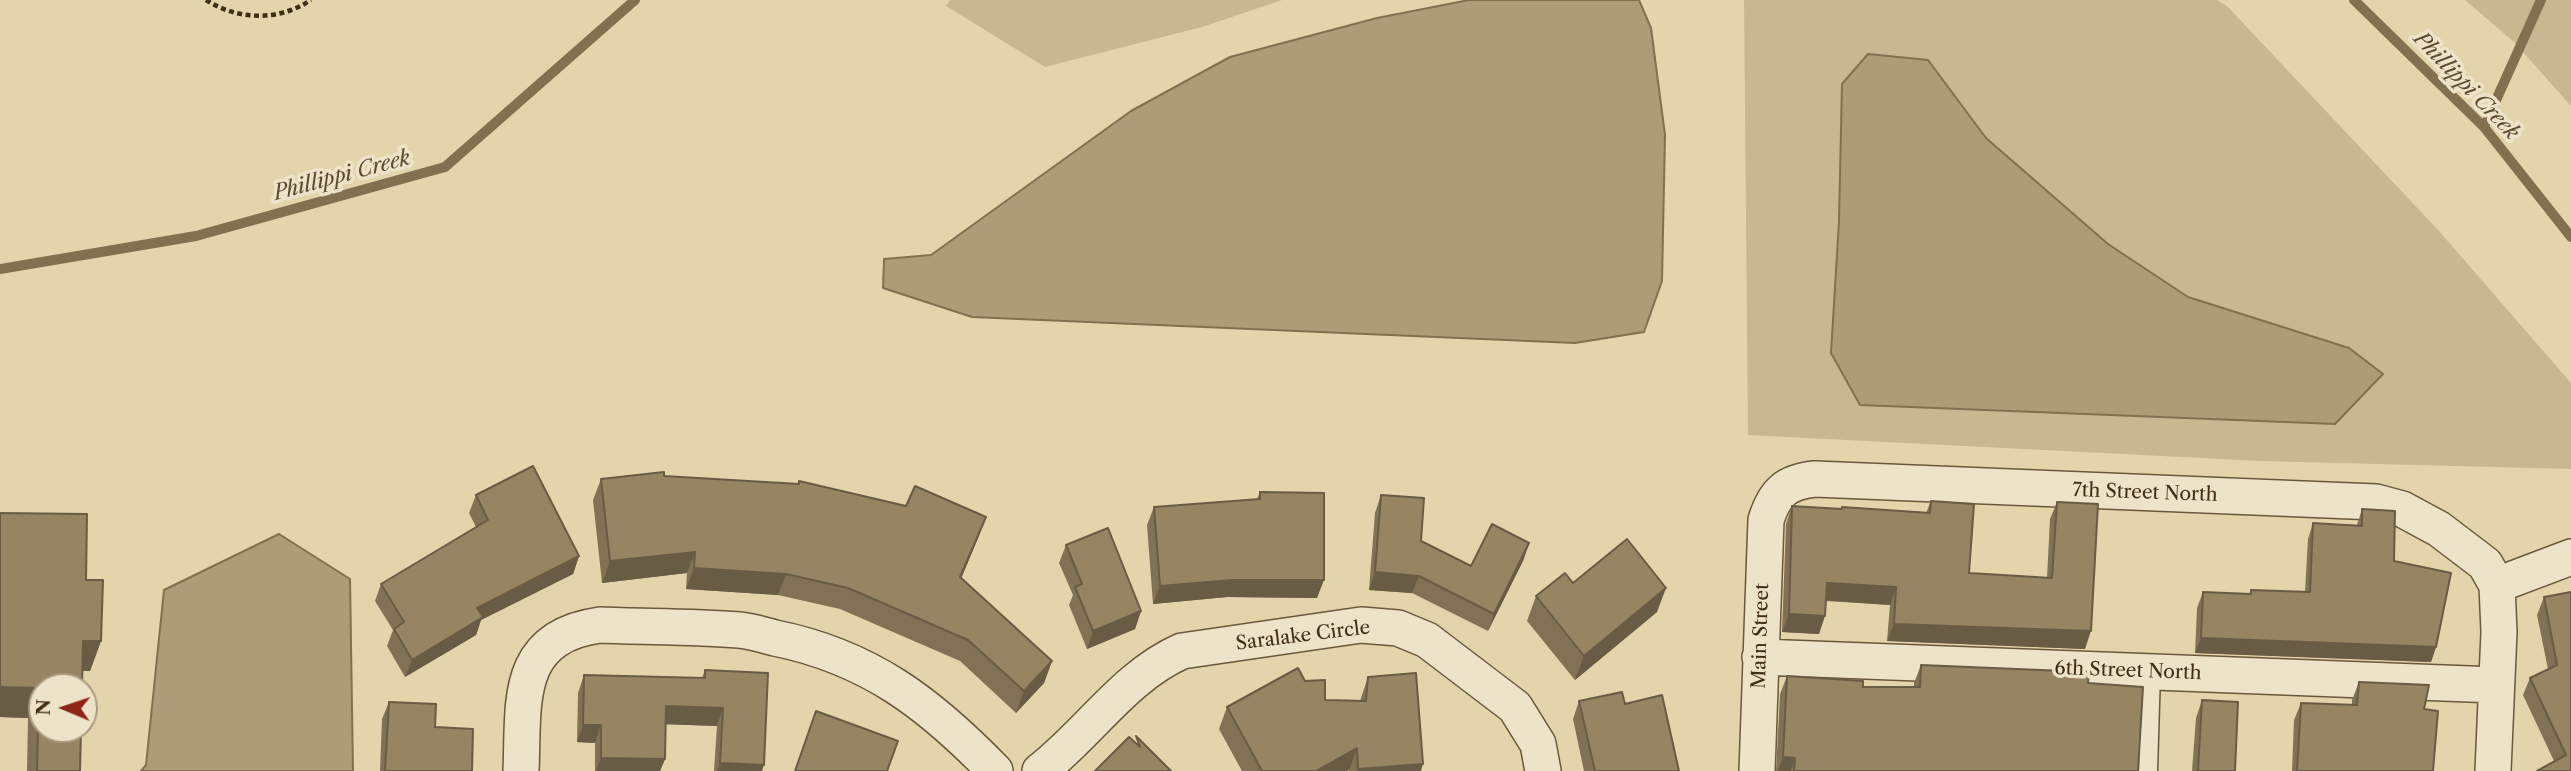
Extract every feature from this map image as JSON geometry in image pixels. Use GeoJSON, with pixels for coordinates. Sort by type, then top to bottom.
{"type":"FeatureCollection","features":[{"type":"Feature","properties":{"kind":"street","name":"7th Street North"},"geometry":{"type":"LineString","coordinates":[[1772,502],[1783,489],[1798,481],[1815,479],[2376,502],[2402,509],[2439,529],[2485,564],[2497,585]]}},
{"type":"Feature","properties":{"kind":"street","name":"Main Street"},"geometry":{"type":"LineString","coordinates":[[1757,771],[1766,520],[1772,502]]}},
{"type":"Feature","properties":{"kind":"street"},"geometry":{"type":"LineString","coordinates":[[2493,771],[2499,632],[2497,585],[2571,556]]}},
{"type":"Feature","properties":{"kind":"street"},"geometry":{"type":"LineString","coordinates":[[521,771],[524,687],[535,661],[542,651],[562,635],[580,628],[600,625],[741,631],[810,645],[858,664],[910,694],[962,737],[995,771]]}},
{"type":"Feature","properties":{"kind":"street","name":"Saralake Circle"},"geometry":{"type":"LineString","coordinates":[[1040,771],[1059,757],[1141,675],[1160,661],[1182,652],[1361,625],[1398,628],[1427,640],[1514,707],[1538,744],[1543,771]]}},
{"type":"Feature","properties":{"kind":"street","name":"6th Street North"},"geometry":{"type":"LineString","coordinates":[[1760,657],[2496,685]]}},
{"type":"Feature","properties":{"kind":"lane"},"geometry":{"type":"LineString","coordinates":[[2148,771],[2151,672]]}},
{"type":"Feature","properties":{"kind":"path"},"geometry":{"type":"LineString","coordinates":[[206,0],[220,9],[257,16],[296,10],[311,0]]}},
{"type":"Feature","properties":{"kind":"shaded area"},"geometry":{"type":"Polygon","coordinates":[[[950,0],[1282,0],[1202,27],[1045,67],[946,6],[950,0]]]}},
{"type":"Feature","properties":{"kind":"shaded area"},"geometry":{"type":"Polygon","coordinates":[[[1469,0],[1639,0],[1651,28],[1665,135],[1662,281],[1644,332],[1575,343],[972,317],[883,288],[884,259],[931,255],[1131,111],[1230,57],[1377,18],[1469,0]]]}},
{"type":"Feature","properties":{"kind":"shaded area"},"geometry":{"type":"Polygon","coordinates":[[[1744,0],[2217,0],[2227,6],[2439,231],[2571,383],[2571,469],[2260,461],[1748,435],[1744,0]],[[1928,60],[1839,221],[1831,353],[2349,348],[2188,297],[2108,244],[1986,138],[1928,60]]]}},
{"type":"Feature","properties":{"kind":"shaded area"},"geometry":{"type":"Polygon","coordinates":[[[2465,0],[2571,0],[2571,106],[2514,42],[2465,0]]]}},
{"type":"Feature","properties":{"kind":"shaded area"},"geometry":{"type":"Polygon","coordinates":[[[1868,54],[1928,60],[1986,138],[2108,244],[2188,297],[2349,348],[2383,374],[2335,424],[1860,405],[1831,353],[1839,221],[1842,84],[1868,54]]]}},
{"type":"Feature","properties":{"kind":"shaded area"},"geometry":{"type":"Polygon","coordinates":[[[279,534],[350,579],[353,771],[141,771],[146,765],[164,590],[279,534]]]}},
{"type":"Feature","properties":{"kind":"building"},"geometry":{"type":"Polygon","coordinates":[[[533,466],[579,556],[477,608],[483,617],[412,660],[394,629],[404,622],[381,584],[488,520],[476,495],[533,466]]]}},
{"type":"Feature","properties":{"kind":"building"},"geometry":{"type":"Polygon","coordinates":[[[664,472],[664,476],[799,484],[799,481],[906,506],[915,486],[986,517],[960,577],[1052,661],[1024,691],[968,640],[848,588],[786,574],[694,568],[695,552],[610,561],[601,479],[664,472]]]}},
{"type":"Feature","properties":{"kind":"building"},"geometry":{"type":"Polygon","coordinates":[[[1260,492],[1324,493],[1324,580],[1233,580],[1160,586],[1154,507],[1260,499],[1260,492]]]}},
{"type":"Feature","properties":{"kind":"building"},"geometry":{"type":"Polygon","coordinates":[[[1381,495],[1424,498],[1421,541],[1471,566],[1492,524],[1529,543],[1494,614],[1419,576],[1375,572],[1381,495]]]}},
{"type":"Feature","properties":{"kind":"building"},"geometry":{"type":"Polygon","coordinates":[[[1931,501],[1974,504],[1969,573],[2052,578],[2057,502],[2098,504],[2091,631],[1894,624],[1896,587],[1827,583],[1825,616],[1789,614],[1792,506],[1930,513],[1931,501]]]}},
{"type":"Feature","properties":{"kind":"building"},"geometry":{"type":"Polygon","coordinates":[[[2362,509],[2395,511],[2394,561],[2451,573],[2436,647],[2201,638],[2203,592],[2310,592],[2313,523],[2362,526],[2362,509]]]}},
{"type":"Feature","properties":{"kind":"building"},"geometry":{"type":"Polygon","coordinates":[[[0,513],[87,514],[86,580],[103,580],[101,641],[83,641],[82,673],[28,673],[28,688],[0,687],[0,513]]]}},
{"type":"Feature","properties":{"kind":"building"},"geometry":{"type":"Polygon","coordinates":[[[1108,528],[1141,611],[1093,631],[1075,587],[1082,584],[1066,545],[1108,528]]]}},
{"type":"Feature","properties":{"kind":"building"},"geometry":{"type":"Polygon","coordinates":[[[1627,539],[1666,588],[1584,656],[1536,596],[1565,573],[1573,583],[1627,539]]]}},
{"type":"Feature","properties":{"kind":"building"},"geometry":{"type":"Polygon","coordinates":[[[2571,592],[2571,771],[2537,771],[2566,755],[2530,678],[2557,665],[2544,597],[2571,592]]]}},
{"type":"Feature","properties":{"kind":"building"},"geometry":{"type":"Polygon","coordinates":[[[1921,665],[2089,672],[2088,683],[2143,687],[2138,771],[1794,771],[1795,758],[1783,757],[1787,676],[1863,681],[1863,687],[1920,687],[1921,665]]]}},
{"type":"Feature","properties":{"kind":"building"},"geometry":{"type":"Polygon","coordinates":[[[1298,668],[1305,681],[1325,680],[1325,700],[1366,701],[1368,677],[1416,673],[1423,764],[1358,769],[1357,748],[1316,771],[1262,771],[1227,707],[1298,668]]]}},
{"type":"Feature","properties":{"kind":"building"},"geometry":{"type":"Polygon","coordinates":[[[705,670],[768,673],[764,765],[720,763],[723,708],[666,706],[665,759],[601,758],[601,725],[583,725],[584,675],[705,678],[705,670]]]}},
{"type":"Feature","properties":{"kind":"building"},"geometry":{"type":"Polygon","coordinates":[[[2359,682],[2429,685],[2424,709],[2438,711],[2433,771],[2297,771],[2301,703],[2357,705],[2359,682]]]}},
{"type":"Feature","properties":{"kind":"building"},"geometry":{"type":"Polygon","coordinates":[[[1622,692],[1625,704],[1662,695],[1679,771],[1595,771],[1579,701],[1622,692]]]}},
{"type":"Feature","properties":{"kind":"building"},"geometry":{"type":"Polygon","coordinates":[[[2202,700],[2238,702],[2235,771],[2198,771],[2202,700]]]}},
{"type":"Feature","properties":{"kind":"building"},"geometry":{"type":"Polygon","coordinates":[[[389,702],[436,704],[435,727],[473,729],[472,771],[385,771],[389,702]]]}},
{"type":"Feature","properties":{"kind":"building"},"geometry":{"type":"Polygon","coordinates":[[[816,711],[898,741],[887,771],[795,771],[816,711]]]}},
{"type":"Feature","properties":{"kind":"building"},"geometry":{"type":"Polygon","coordinates":[[[1136,736],[1171,771],[1095,771],[1129,737],[1140,747],[1136,736]]]}},
{"type":"Feature","properties":{"kind":"building"},"geometry":{"type":"Polygon","coordinates":[[[38,743],[81,743],[80,771],[37,771],[38,743]]]}},
{"type":"Feature","properties":{"kind":"waterway","name":"Phillippi Creek"},"geometry":{"type":"LineString","coordinates":[[0,269],[196,236],[445,167],[635,0]]}},
{"type":"Feature","properties":{"kind":"waterway","name":"Phillippi Creek"},"geometry":{"type":"LineString","coordinates":[[2354,0],[2484,127],[2571,237]]}},
{"type":"Feature","properties":{"kind":"waterway"},"geometry":{"type":"LineString","coordinates":[[2484,127],[2541,0]]}}]}
